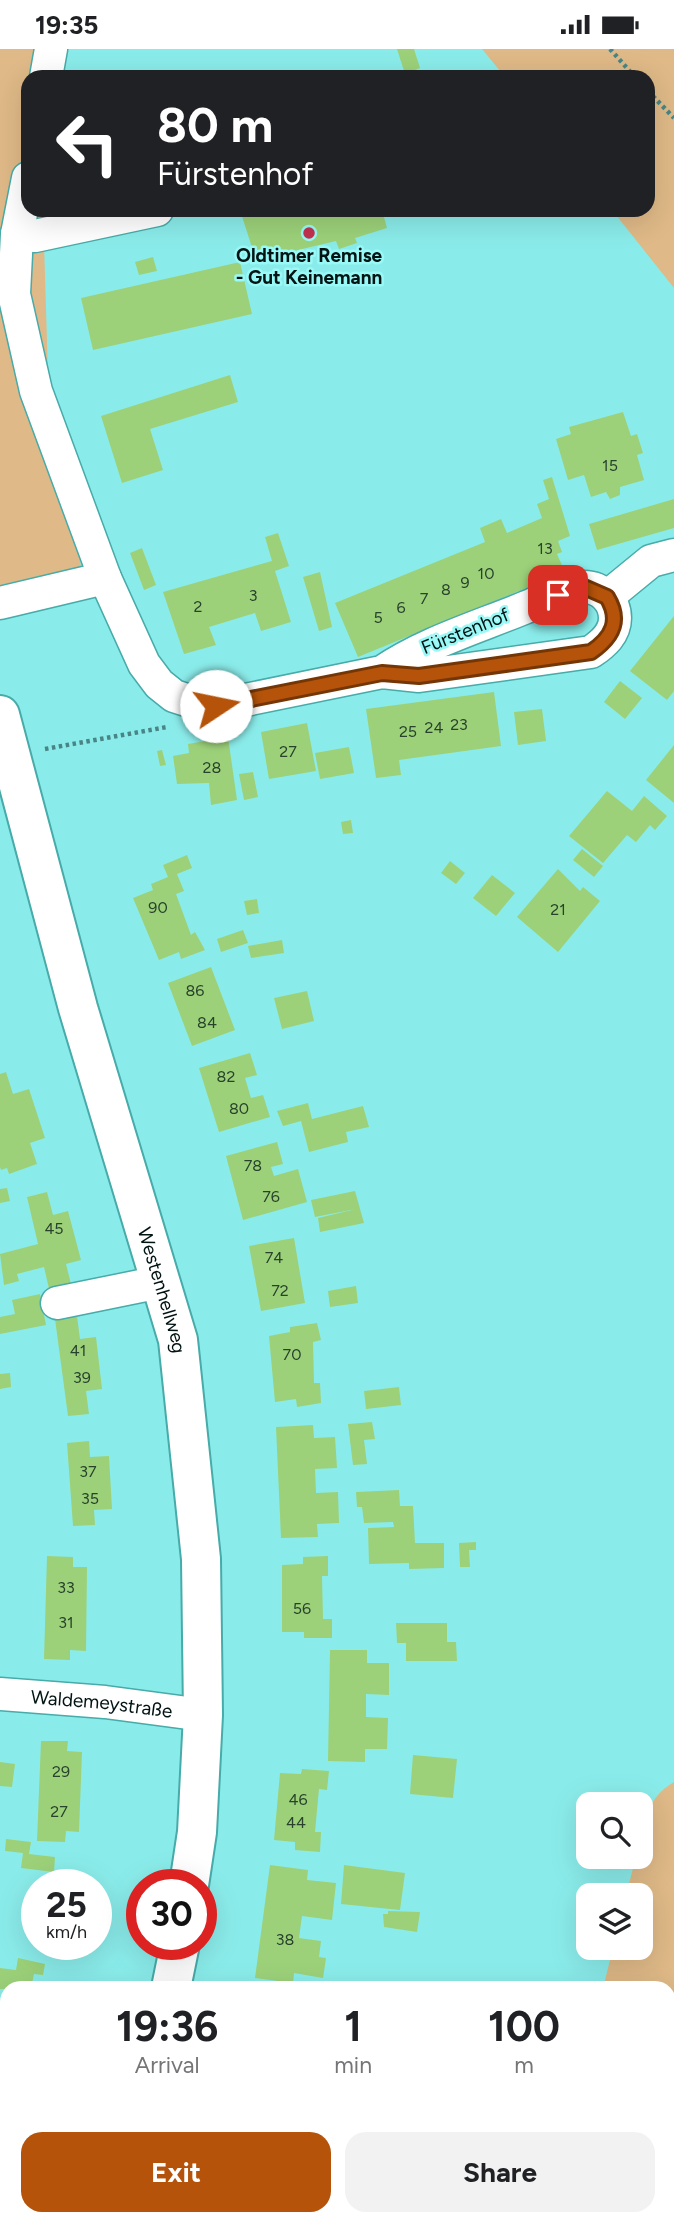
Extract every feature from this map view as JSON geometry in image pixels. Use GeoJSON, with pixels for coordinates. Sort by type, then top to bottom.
{"type":"FeatureCollection","features":[{"type":"Feature","properties":{"kind":"main road","name":"Westenhellweg"},"geometry":{"type":"LineString","coordinates":[[0,715],[78,1008],[178,1341],[201,1559],[203,1716],[197,1832],[191,1869]]}},
{"type":"Feature","properties":{"kind":"main road"},"geometry":{"type":"LineString","coordinates":[[172,1981],[177,1960]]}},
{"type":"Feature","properties":{"kind":"street"},"geometry":{"type":"LineString","coordinates":[[47,70],[51,49]]}},
{"type":"Feature","properties":{"kind":"street","name":"Fürstenhof"},"geometry":{"type":"LineString","coordinates":[[21,214],[17,234],[14,294],[36,391],[105,578],[151,674],[174,696],[198,704],[216,706],[382,673],[419,676],[591,652],[602,645],[614,627],[612,606],[607,597],[584,587],[410,653],[382,673]]}},
{"type":"Feature","properties":{"kind":"street"},"geometry":{"type":"LineString","coordinates":[[17,234],[35,236],[124,217]]}},
{"type":"Feature","properties":{"kind":"street"},"geometry":{"type":"LineString","coordinates":[[607,597],[651,561],[674,555]]}},
{"type":"Feature","properties":{"kind":"street"},"geometry":{"type":"LineString","coordinates":[[0,603],[105,578]]}},
{"type":"Feature","properties":{"kind":"street"},"geometry":{"type":"LineString","coordinates":[[57,1303],[160,1282]]}},
{"type":"Feature","properties":{"kind":"street","name":"Waldemeystraße"},"geometry":{"type":"LineString","coordinates":[[0,1694],[105,1702],[203,1716]]}},
{"type":"Feature","properties":{"kind":"path"},"geometry":{"type":"LineString","coordinates":[[610,49],[629,70]]}},
{"type":"Feature","properties":{"kind":"path"},"geometry":{"type":"LineString","coordinates":[[655,98],[674,118]]}},
{"type":"Feature","properties":{"kind":"path"},"geometry":{"type":"LineString","coordinates":[[12,760],[52,747],[188,724],[198,704]]}},
{"type":"Feature","properties":{"kind":"shaded area"},"geometry":{"type":"Polygon","coordinates":[[[0,49],[63,49],[60,70],[21,70],[21,217],[43,217],[48,375],[83,578],[0,600],[0,49]]]}},
{"type":"Feature","properties":{"kind":"shaded area"},"geometry":{"type":"Polygon","coordinates":[[[482,49],[674,49],[674,288],[618,217],[655,217],[655,70],[499,70],[482,49]]]}},
{"type":"Feature","properties":{"kind":"shaded area"},"geometry":{"type":"Polygon","coordinates":[[[674,1782],[674,1981],[605,1981],[610,1960],[653,1960],[653,1883],[629,1883],[633,1869],[653,1869],[653,1802],[674,1782]]]}},
{"type":"Feature","properties":{"kind":"building"},"geometry":{"type":"Polygon","coordinates":[[[397,49],[414,49],[420,68],[404,70],[397,49]]]}},
{"type":"Feature","properties":{"kind":"building","name":"Oldtimer Remise - Gut Keinemann"},"geometry":{"type":"Polygon","coordinates":[[[242,217],[384,217],[387,228],[355,238],[357,243],[339,249],[336,241],[256,260],[242,217]]]}},
{"type":"Feature","properties":{"kind":"building"},"geometry":{"type":"Polygon","coordinates":[[[153,257],[157,271],[139,275],[135,262],[153,257]]]}},
{"type":"Feature","properties":{"kind":"building"},"geometry":{"type":"Polygon","coordinates":[[[240,262],[252,314],[93,350],[81,298],[240,262]]]}},
{"type":"Feature","properties":{"kind":"building"},"geometry":{"type":"Polygon","coordinates":[[[230,375],[238,402],[150,429],[163,470],[122,483],[101,416],[230,375]]]}},
{"type":"Feature","properties":{"kind":"building"},"geometry":{"type":"Polygon","coordinates":[[[623,412],[631,436],[637,434],[643,453],[637,455],[644,480],[620,487],[620,495],[610,499],[606,492],[591,497],[584,475],[568,480],[556,439],[571,434],[569,427],[623,412]]]}},
{"type":"Feature","properties":{"kind":"building"},"geometry":{"type":"Polygon","coordinates":[[[552,477],[570,536],[558,541],[562,552],[557,554],[565,572],[358,657],[335,603],[485,542],[480,528],[501,519],[507,533],[542,518],[537,504],[549,499],[543,480],[552,477]]]}},
{"type":"Feature","properties":{"kind":"building"},"geometry":{"type":"Polygon","coordinates":[[[674,499],[674,528],[597,550],[589,524],[674,499]]]}},
{"type":"Feature","properties":{"kind":"building"},"geometry":{"type":"Polygon","coordinates":[[[278,533],[289,566],[275,571],[291,622],[261,631],[255,613],[209,627],[216,645],[184,654],[163,592],[272,561],[265,537],[278,533]]]}},
{"type":"Feature","properties":{"kind":"building"},"geometry":{"type":"Polygon","coordinates":[[[142,548],[156,585],[144,590],[130,553],[142,548]]]}},
{"type":"Feature","properties":{"kind":"building"},"geometry":{"type":"Polygon","coordinates":[[[320,572],[332,627],[319,631],[303,577],[320,572]]]}},
{"type":"Feature","properties":{"kind":"building"},"geometry":{"type":"Polygon","coordinates":[[[674,616],[674,691],[667,700],[630,671],[674,616]]]}},
{"type":"Feature","properties":{"kind":"building"},"geometry":{"type":"Polygon","coordinates":[[[620,681],[642,698],[625,719],[604,702],[620,681]]]}},
{"type":"Feature","properties":{"kind":"building"},"geometry":{"type":"Polygon","coordinates":[[[494,692],[501,746],[399,760],[401,775],[376,778],[366,709],[494,692]]]}},
{"type":"Feature","properties":{"kind":"building"},"geometry":{"type":"Polygon","coordinates":[[[542,709],[546,741],[518,745],[514,712],[542,709]]]}},
{"type":"Feature","properties":{"kind":"building"},"geometry":{"type":"Polygon","coordinates":[[[307,723],[316,771],[269,779],[261,732],[307,723]]]}},
{"type":"Feature","properties":{"kind":"building"},"geometry":{"type":"Polygon","coordinates":[[[228,737],[237,800],[211,805],[209,783],[177,784],[173,756],[189,753],[188,744],[228,737]]]}},
{"type":"Feature","properties":{"kind":"building"},"geometry":{"type":"Polygon","coordinates":[[[674,745],[674,803],[646,780],[674,745]]]}},
{"type":"Feature","properties":{"kind":"building"},"geometry":{"type":"Polygon","coordinates":[[[349,747],[354,773],[320,779],[315,753],[349,747]]]}},
{"type":"Feature","properties":{"kind":"building"},"geometry":{"type":"Polygon","coordinates":[[[162,750],[166,765],[160,766],[157,751],[162,750]]]}},
{"type":"Feature","properties":{"kind":"building"},"geometry":{"type":"Polygon","coordinates":[[[253,772],[258,797],[244,800],[239,774],[253,772]]]}},
{"type":"Feature","properties":{"kind":"building"},"geometry":{"type":"Polygon","coordinates":[[[607,791],[632,811],[644,796],[667,816],[655,830],[650,825],[636,842],[627,835],[603,863],[569,836],[607,791]]]}},
{"type":"Feature","properties":{"kind":"building"},"geometry":{"type":"Polygon","coordinates":[[[351,820],[353,833],[343,834],[341,822],[351,820]]]}},
{"type":"Feature","properties":{"kind":"building"},"geometry":{"type":"Polygon","coordinates":[[[582,849],[603,866],[594,877],[573,860],[582,849]]]}},
{"type":"Feature","properties":{"kind":"building"},"geometry":{"type":"Polygon","coordinates":[[[187,855],[192,868],[177,874],[184,891],[176,894],[191,935],[195,932],[205,950],[181,959],[179,952],[159,960],[133,898],[153,890],[151,884],[168,877],[163,865],[187,855]]]}},
{"type":"Feature","properties":{"kind":"building"},"geometry":{"type":"Polygon","coordinates":[[[450,861],[465,873],[456,884],[441,873],[450,861]]]}},
{"type":"Feature","properties":{"kind":"building"},"geometry":{"type":"Polygon","coordinates":[[[558,869],[580,891],[583,887],[600,901],[558,952],[517,917],[558,869]]]}},
{"type":"Feature","properties":{"kind":"building"},"geometry":{"type":"Polygon","coordinates":[[[492,875],[515,893],[496,916],[473,898],[492,875]]]}},
{"type":"Feature","properties":{"kind":"building"},"geometry":{"type":"Polygon","coordinates":[[[257,899],[259,913],[247,915],[244,901],[257,899]]]}},
{"type":"Feature","properties":{"kind":"building"},"geometry":{"type":"Polygon","coordinates":[[[243,930],[248,943],[221,952],[217,939],[243,930]]]}},
{"type":"Feature","properties":{"kind":"building"},"geometry":{"type":"Polygon","coordinates":[[[282,940],[284,953],[251,958],[248,946],[282,940]]]}},
{"type":"Feature","properties":{"kind":"building"},"geometry":{"type":"Polygon","coordinates":[[[211,967],[235,1030],[192,1046],[168,983],[211,967]]]}},
{"type":"Feature","properties":{"kind":"building"},"geometry":{"type":"Polygon","coordinates":[[[307,991],[314,1021],[282,1029],[274,998],[307,991]]]}},
{"type":"Feature","properties":{"kind":"building"},"geometry":{"type":"Polygon","coordinates":[[[250,1053],[257,1075],[245,1078],[251,1098],[263,1095],[270,1117],[219,1132],[199,1068],[250,1053]]]}},
{"type":"Feature","properties":{"kind":"building"},"geometry":{"type":"Polygon","coordinates":[[[6,1072],[13,1094],[29,1089],[45,1138],[30,1143],[37,1164],[9,1174],[7,1168],[1,1170],[0,1167],[0,1074],[6,1072]]]}},
{"type":"Feature","properties":{"kind":"building"},"geometry":{"type":"Polygon","coordinates":[[[308,1103],[312,1119],[363,1106],[369,1127],[346,1132],[348,1142],[309,1152],[301,1121],[283,1126],[277,1111],[308,1103]]]}},
{"type":"Feature","properties":{"kind":"building"},"geometry":{"type":"Polygon","coordinates":[[[277,1142],[283,1164],[271,1167],[274,1176],[298,1169],[307,1202],[243,1220],[226,1156],[277,1142]]]}},
{"type":"Feature","properties":{"kind":"building"},"geometry":{"type":"Polygon","coordinates":[[[7,1188],[10,1201],[0,1203],[0,1189],[7,1188]]]}},
{"type":"Feature","properties":{"kind":"building"},"geometry":{"type":"Polygon","coordinates":[[[355,1191],[364,1223],[320,1232],[318,1218],[356,1209],[315,1217],[311,1200],[355,1191]]]}},
{"type":"Feature","properties":{"kind":"building"},"geometry":{"type":"Polygon","coordinates":[[[47,1192],[53,1215],[68,1211],[81,1260],[66,1264],[72,1288],[50,1293],[44,1267],[17,1274],[19,1281],[4,1285],[0,1254],[38,1244],[27,1197],[47,1192]]]}},
{"type":"Feature","properties":{"kind":"building"},"geometry":{"type":"Polygon","coordinates":[[[294,1238],[305,1303],[261,1311],[249,1246],[294,1238]]]}},
{"type":"Feature","properties":{"kind":"building"},"geometry":{"type":"Polygon","coordinates":[[[356,1286],[358,1303],[330,1307],[328,1291],[356,1286]]]}},
{"type":"Feature","properties":{"kind":"building"},"geometry":{"type":"Polygon","coordinates":[[[40,1294],[46,1325],[0,1334],[0,1317],[15,1314],[12,1300],[40,1294]]]}},
{"type":"Feature","properties":{"kind":"building"},"geometry":{"type":"Polygon","coordinates":[[[77,1316],[80,1339],[96,1337],[102,1389],[86,1391],[89,1414],[68,1416],[55,1319],[77,1316]]]}},
{"type":"Feature","properties":{"kind":"building"},"geometry":{"type":"Polygon","coordinates":[[[317,1323],[321,1340],[313,1342],[314,1383],[320,1383],[321,1403],[297,1407],[296,1399],[275,1402],[269,1336],[290,1332],[290,1327],[317,1323]]]}},
{"type":"Feature","properties":{"kind":"building"},"geometry":{"type":"Polygon","coordinates":[[[10,1373],[11,1387],[0,1389],[0,1374],[10,1373]]]}},
{"type":"Feature","properties":{"kind":"building"},"geometry":{"type":"Polygon","coordinates":[[[399,1387],[401,1405],[366,1409],[364,1391],[399,1387]]]}},
{"type":"Feature","properties":{"kind":"building"},"geometry":{"type":"Polygon","coordinates":[[[372,1422],[375,1439],[364,1440],[367,1464],[353,1465],[348,1424],[372,1422]]]}},
{"type":"Feature","properties":{"kind":"building"},"geometry":{"type":"Polygon","coordinates":[[[313,1425],[314,1438],[335,1437],[337,1468],[315,1469],[316,1493],[338,1492],[339,1523],[317,1524],[318,1537],[281,1538],[276,1427],[313,1425]]]}},
{"type":"Feature","properties":{"kind":"building"},"geometry":{"type":"Polygon","coordinates":[[[89,1441],[90,1457],[109,1456],[112,1509],[94,1510],[95,1525],[73,1526],[67,1443],[89,1441]]]}},
{"type":"Feature","properties":{"kind":"building"},"geometry":{"type":"Polygon","coordinates":[[[399,1490],[400,1506],[413,1506],[415,1543],[444,1543],[444,1568],[409,1569],[409,1563],[369,1564],[368,1528],[394,1527],[393,1522],[364,1523],[362,1507],[357,1507],[356,1492],[399,1490]]]}},
{"type":"Feature","properties":{"kind":"building"},"geometry":{"type":"Polygon","coordinates":[[[476,1542],[476,1550],[469,1550],[470,1567],[460,1567],[459,1543],[476,1542]]]}},
{"type":"Feature","properties":{"kind":"building"},"geometry":{"type":"Polygon","coordinates":[[[47,1556],[73,1557],[73,1567],[87,1567],[86,1651],[70,1650],[70,1660],[44,1659],[47,1556]]]}},
{"type":"Feature","properties":{"kind":"building"},"geometry":{"type":"Polygon","coordinates":[[[328,1556],[328,1576],[322,1576],[323,1619],[332,1619],[332,1638],[304,1638],[304,1632],[282,1632],[282,1565],[303,1564],[303,1557],[328,1556]]]}},
{"type":"Feature","properties":{"kind":"building"},"geometry":{"type":"Polygon","coordinates":[[[396,1623],[447,1623],[447,1642],[456,1642],[457,1661],[406,1661],[406,1643],[397,1643],[396,1623]]]}},
{"type":"Feature","properties":{"kind":"building"},"geometry":{"type":"Polygon","coordinates":[[[330,1650],[367,1650],[367,1663],[389,1663],[389,1695],[366,1694],[366,1717],[388,1718],[387,1749],[365,1749],[365,1762],[328,1761],[330,1650]]]}},
{"type":"Feature","properties":{"kind":"building"},"geometry":{"type":"Polygon","coordinates":[[[41,1741],[68,1741],[67,1751],[82,1752],[79,1832],[66,1831],[65,1842],[37,1841],[41,1741]]]}},
{"type":"Feature","properties":{"kind":"building"},"geometry":{"type":"Polygon","coordinates":[[[413,1755],[457,1759],[453,1798],[410,1794],[413,1755]]]}},
{"type":"Feature","properties":{"kind":"building"},"geometry":{"type":"Polygon","coordinates":[[[0,1762],[15,1764],[12,1787],[0,1786],[0,1762]]]}},
{"type":"Feature","properties":{"kind":"building"},"geometry":{"type":"Polygon","coordinates":[[[302,1769],[329,1771],[327,1790],[319,1789],[315,1832],[321,1832],[320,1852],[295,1850],[295,1842],[274,1840],[280,1773],[301,1774],[302,1769]]]}},
{"type":"Feature","properties":{"kind":"building"},"geometry":{"type":"Polygon","coordinates":[[[6,1839],[31,1842],[29,1854],[55,1857],[54,1869],[21,1868],[23,1853],[5,1851],[6,1839]]]}},
{"type":"Feature","properties":{"kind":"building"},"geometry":{"type":"Polygon","coordinates":[[[270,1865],[308,1870],[307,1880],[336,1883],[332,1920],[302,1916],[299,1938],[321,1941],[319,1957],[326,1958],[323,1978],[294,1973],[293,1981],[255,1978],[270,1865]]]}},
{"type":"Feature","properties":{"kind":"building"},"geometry":{"type":"Polygon","coordinates":[[[344,1865],[405,1873],[400,1910],[341,1904],[344,1865]]]}},
{"type":"Feature","properties":{"kind":"building"},"geometry":{"type":"Polygon","coordinates":[[[388,1911],[420,1912],[417,1932],[384,1927],[383,1914],[388,1914],[388,1911]]]}},
{"type":"Feature","properties":{"kind":"building"},"geometry":{"type":"Polygon","coordinates":[[[18,1958],[45,1964],[43,1975],[34,1974],[32,1981],[0,1981],[0,1968],[16,1970],[18,1958]]]}},
{"type":"Feature","properties":{"kind":"place","name":"Oldtimer Remise - Gut Keinemann"},"geometry":{"type":"Point","coordinates":[309,233]}},
{"type":"Feature","properties":{"kind":"route"},"geometry":{"type":"LineString","coordinates":[[216,706],[382,673],[419,676],[591,652],[602,645],[614,627],[615,618],[607,597],[602,592],[584,587],[558,595]]}}]}
